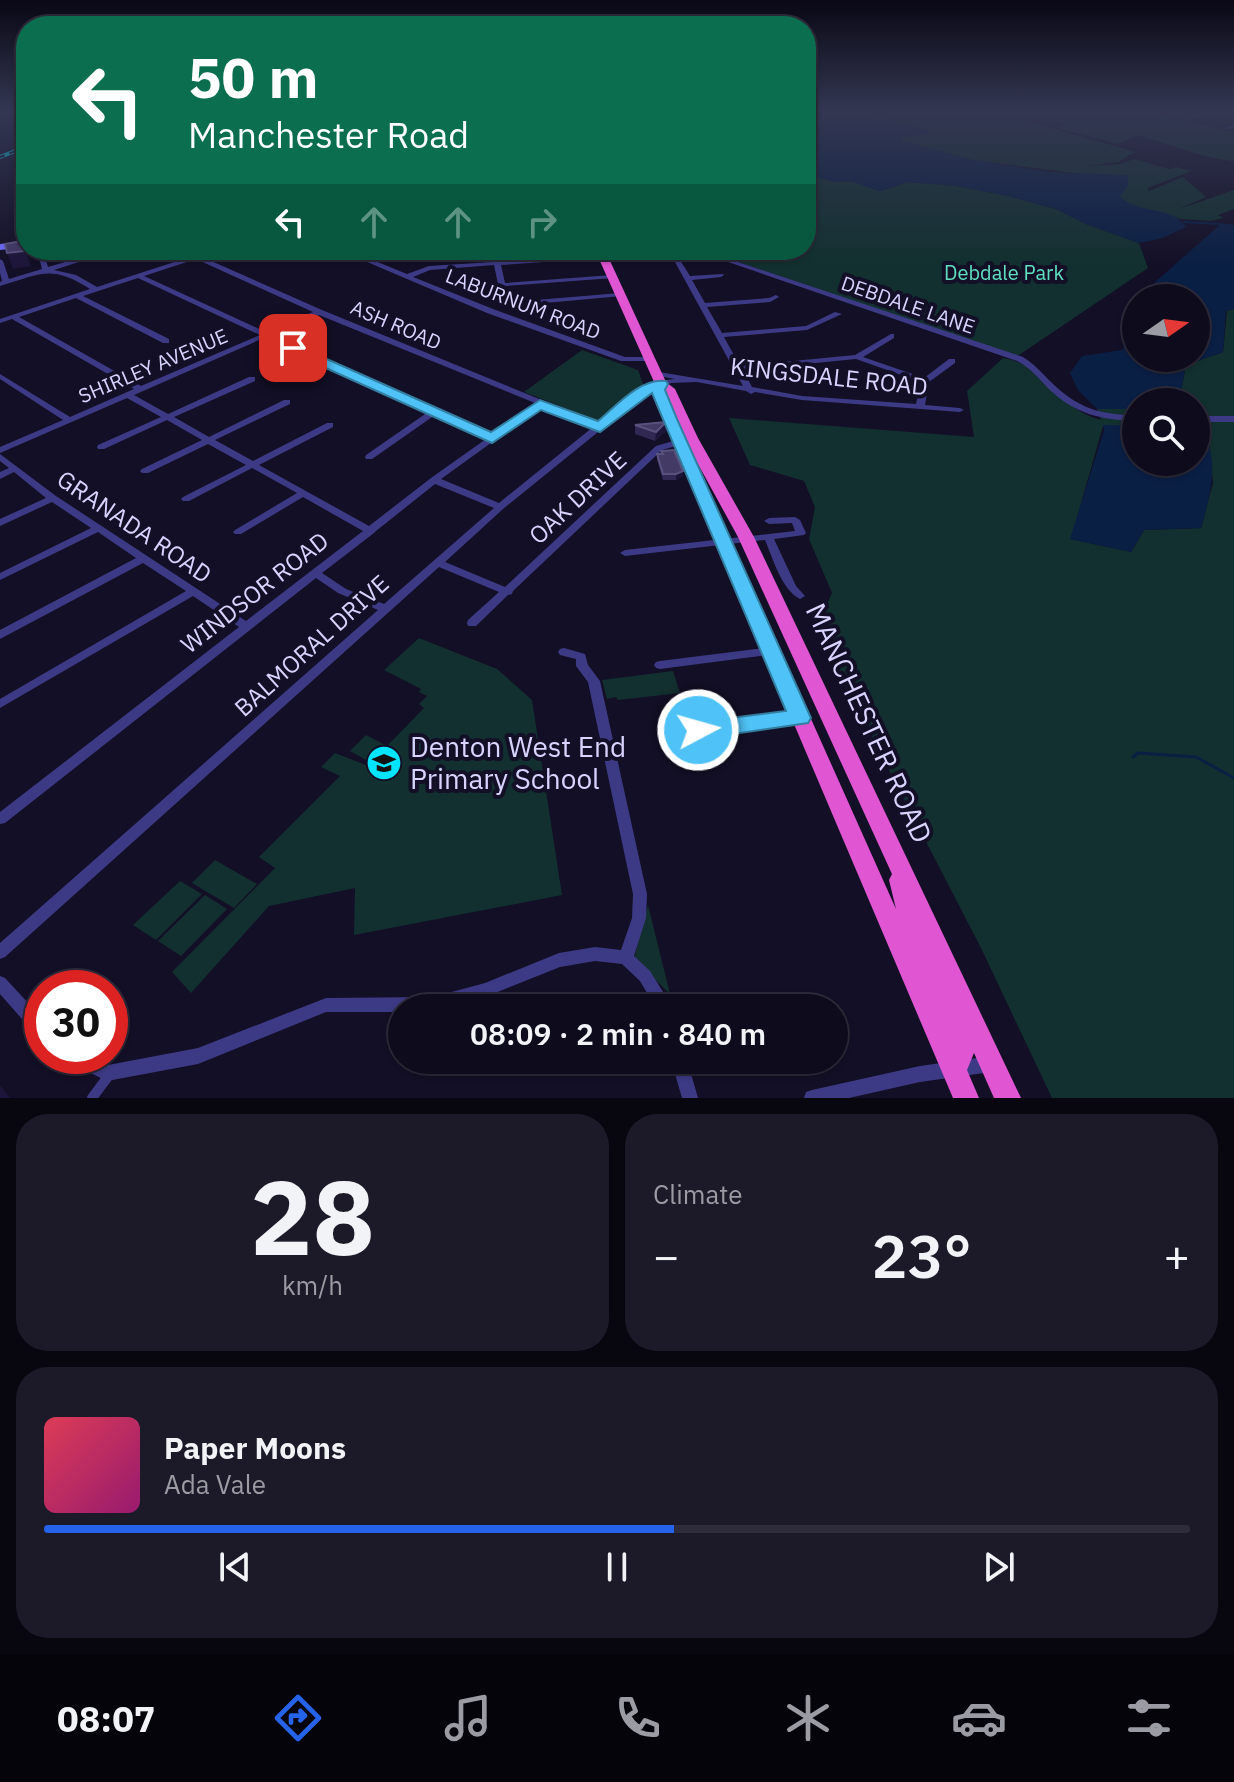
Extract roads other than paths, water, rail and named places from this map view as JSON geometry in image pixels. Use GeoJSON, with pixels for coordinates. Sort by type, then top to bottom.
{"type":"FeatureCollection","features":[{"type":"Feature","properties":{"kind":"highway","name":"MANCHESTER ROAD"},"geometry":{"type":"LineString","coordinates":[[607,260],[659,378],[669,389],[691,438],[746,537],[1008,1098]]}},
{"type":"Feature","properties":{"kind":"highway","name":"MANCHESTER ROAD"},"geometry":{"type":"LineString","coordinates":[[659,378],[658,390],[680,442],[966,1098]]}},
{"type":"Feature","properties":{"kind":"highway"},"geometry":{"type":"LineString","coordinates":[[892,845],[910,921],[961,1043],[961,1053],[954,1070]]}},
{"type":"Feature","properties":{"kind":"street"},"geometry":{"type":"LineString","coordinates":[[43,260],[46,270]]}},
{"type":"Feature","properties":{"kind":"street"},"geometry":{"type":"LineString","coordinates":[[0,261],[3,283],[80,260]]}},
{"type":"Feature","properties":{"kind":"street"},"geometry":{"type":"LineString","coordinates":[[0,321],[186,260]]}},
{"type":"Feature","properties":{"kind":"street","name":"ASH ROAD"},"geometry":{"type":"LineString","coordinates":[[202,260],[319,312],[600,427]]}},
{"type":"Feature","properties":{"kind":"street","name":"LABURNUM ROAD"},"geometry":{"type":"LineString","coordinates":[[366,260],[490,311],[624,359],[650,359]]}},
{"type":"Feature","properties":{"kind":"street"},"geometry":{"type":"LineString","coordinates":[[496,260],[502,285]]}},
{"type":"Feature","properties":{"kind":"street"},"geometry":{"type":"LineString","coordinates":[[406,277],[429,268],[526,260]]}},
{"type":"Feature","properties":{"kind":"street"},"geometry":{"type":"LineString","coordinates":[[675,260],[751,392]]}},
{"type":"Feature","properties":{"kind":"street","name":"DEBDALE LANE"},"geometry":{"type":"LineString","coordinates":[[726,260],[1020,359],[1031,365],[1079,409],[1105,418],[1122,418]]}},
{"type":"Feature","properties":{"kind":"street"},"geometry":{"type":"LineString","coordinates":[[46,270],[74,276],[96,290]]}},
{"type":"Feature","properties":{"kind":"street"},"geometry":{"type":"LineString","coordinates":[[688,278],[721,275]]}},
{"type":"Feature","properties":{"kind":"street"},"geometry":{"type":"LineString","coordinates":[[138,276],[492,438]]}},
{"type":"Feature","properties":{"kind":"street"},"geometry":{"type":"LineString","coordinates":[[480,287],[612,277]]}},
{"type":"Feature","properties":{"kind":"street"},"geometry":{"type":"LineString","coordinates":[[512,304],[620,295]]}},
{"type":"Feature","properties":{"kind":"street"},"geometry":{"type":"LineString","coordinates":[[77,296],[166,341]]}},
{"type":"Feature","properties":{"kind":"street"},"geometry":{"type":"LineString","coordinates":[[703,305],[776,297]]}},
{"type":"Feature","properties":{"kind":"street","name":"SHIRLEY AVENUE"},"geometry":{"type":"LineString","coordinates":[[0,450],[319,312]]}},
{"type":"Feature","properties":{"kind":"street"},"geometry":{"type":"LineString","coordinates":[[721,335],[807,328],[838,314]]}},
{"type":"Feature","properties":{"kind":"street"},"geometry":{"type":"LineString","coordinates":[[13,317],[140,389]]}},
{"type":"Feature","properties":{"kind":"street"},"geometry":{"type":"LineString","coordinates":[[857,357],[891,336]]}},
{"type":"Feature","properties":{"kind":"street"},"geometry":{"type":"LineString","coordinates":[[739,368],[857,357],[925,381]]}},
{"type":"Feature","properties":{"kind":"street"},"geometry":{"type":"LineString","coordinates":[[920,407],[925,381],[952,361]]}},
{"type":"Feature","properties":{"kind":"street"},"geometry":{"type":"LineString","coordinates":[[0,376],[69,420]]}},
{"type":"Feature","properties":{"kind":"street","name":"KINGSDALE ROAD"},"geometry":{"type":"LineString","coordinates":[[659,378],[751,392],[960,410]]}},
{"type":"Feature","properties":{"kind":"street","name":"BALMORAL DRIVE"},"geometry":{"type":"LineString","coordinates":[[0,952],[500,507],[659,378]]}},
{"type":"Feature","properties":{"kind":"street"},"geometry":{"type":"LineString","coordinates":[[101,447],[252,379]]}},
{"type":"Feature","properties":{"kind":"street"},"geometry":{"type":"LineString","coordinates":[[128,395],[371,531]]}},
{"type":"Feature","properties":{"kind":"street"},"geometry":{"type":"LineString","coordinates":[[145,471],[287,402]]}},
{"type":"Feature","properties":{"kind":"street","name":"WINDSOR ROAD"},"geometry":{"type":"LineString","coordinates":[[0,819],[314,572],[540,404]]}},
{"type":"Feature","properties":{"kind":"street"},"geometry":{"type":"LineString","coordinates":[[369,457],[434,412]]}},
{"type":"Feature","properties":{"kind":"street"},"geometry":{"type":"LineString","coordinates":[[1210,419],[1234,419]]}},
{"type":"Feature","properties":{"kind":"street"},"geometry":{"type":"LineString","coordinates":[[186,499],[330,425]]}},
{"type":"Feature","properties":{"kind":"street","name":"OAK DRIVE"},"geometry":{"type":"LineString","coordinates":[[472,623],[659,448],[680,442]]}},
{"type":"Feature","properties":{"kind":"street","name":"GRANADA ROAD"},"geometry":{"type":"LineString","coordinates":[[0,457],[53,498],[247,627]]}},
{"type":"Feature","properties":{"kind":"street"},"geometry":{"type":"LineString","coordinates":[[0,476],[14,469]]}},
{"type":"Feature","properties":{"kind":"street"},"geometry":{"type":"LineString","coordinates":[[434,480],[500,507]]}},
{"type":"Feature","properties":{"kind":"street"},"geometry":{"type":"LineString","coordinates":[[238,532],[302,494]]}},
{"type":"Feature","properties":{"kind":"street"},"geometry":{"type":"LineString","coordinates":[[0,523],[53,498]]}},
{"type":"Feature","properties":{"kind":"street"},"geometry":{"type":"LineString","coordinates":[[625,553],[801,533],[795,520],[769,521]]}},
{"type":"Feature","properties":{"kind":"street"},"geometry":{"type":"LineString","coordinates":[[0,577],[99,528]]}},
{"type":"Feature","properties":{"kind":"street"},"geometry":{"type":"LineString","coordinates":[[768,536],[792,588],[800,596]]}},
{"type":"Feature","properties":{"kind":"street"},"geometry":{"type":"LineString","coordinates":[[0,635],[144,558]]}},
{"type":"Feature","properties":{"kind":"street"},"geometry":{"type":"LineString","coordinates":[[439,563],[508,592]]}},
{"type":"Feature","properties":{"kind":"street"},"geometry":{"type":"LineString","coordinates":[[314,572],[342,591],[386,609]]}},
{"type":"Feature","properties":{"kind":"street"},"geometry":{"type":"LineString","coordinates":[[0,704],[193,592]]}},
{"type":"Feature","properties":{"kind":"street"},"geometry":{"type":"LineString","coordinates":[[660,665],[772,651]]}},
{"type":"Feature","properties":{"kind":"street"},"geometry":{"type":"LineString","coordinates":[[564,652],[581,657],[582,666],[594,681],[640,894],[639,918],[626,958]]}},
{"type":"Feature","properties":{"kind":"street"},"geometry":{"type":"LineString","coordinates":[[698,730],[800,718]]}},
{"type":"Feature","properties":{"kind":"street"},"geometry":{"type":"LineString","coordinates":[[128,1069],[198,1056],[326,1005],[433,1004],[485,990],[559,960],[595,954],[626,958],[645,976],[656,994]]}},
{"type":"Feature","properties":{"kind":"street"},"geometry":{"type":"LineString","coordinates":[[0,983],[24,1010]]}},
{"type":"Feature","properties":{"kind":"street"},"geometry":{"type":"LineString","coordinates":[[812,1098],[993,1064]]}},
{"type":"Feature","properties":{"kind":"street"},"geometry":{"type":"LineString","coordinates":[[92,1098],[110,1074]]}},
{"type":"Feature","properties":{"kind":"street"},"geometry":{"type":"LineString","coordinates":[[683,1074],[690,1098]]}},
{"type":"Feature","properties":{"kind":"water"},"geometry":{"type":"Polygon","coordinates":[[[816,162],[987,162],[1050,172],[1128,175],[1128,186],[1120,196],[1136,206],[1173,216],[1186,227],[1163,238],[1139,243],[1086,224],[1056,209],[1009,196],[956,186],[908,182],[880,191],[851,181],[834,182],[816,176],[816,162]]]}},
{"type":"Feature","properties":{"kind":"water"},"geometry":{"type":"Polygon","coordinates":[[[1222,223],[1234,225],[1234,309],[1226,311],[1223,352],[1210,357],[1210,284],[1154,283],[1222,223]]]}},
{"type":"Feature","properties":{"kind":"water"},"geometry":{"type":"Polygon","coordinates":[[[1122,350],[1122,372],[1185,372],[1182,388],[1122,388],[1122,409],[1097,409],[1078,390],[1070,373],[1082,356],[1122,350]]]}},
{"type":"Feature","properties":{"kind":"water"},"geometry":{"type":"Polygon","coordinates":[[[1103,425],[1122,425],[1122,476],[1210,476],[1210,450],[1211,488],[1201,528],[1144,530],[1131,552],[1070,539],[1103,425]]]}},
{"type":"Feature","properties":{"kind":"waterway"},"geometry":{"type":"LineString","coordinates":[[1184,222],[1220,224]]}},
{"type":"Feature","properties":{"kind":"waterway"},"geometry":{"type":"LineString","coordinates":[[1133,757],[1138,753],[1196,757],[1234,778]]}},
{"type":"Feature","properties":{"kind":"place","name":"Denton West End Primary School"},"geometry":{"type":"Point","coordinates":[384,763]}},
{"type":"Feature","properties":{"kind":"park label","name":"Debdale Park"},"geometry":{"type":"Point","coordinates":[1004,273]}}]}
